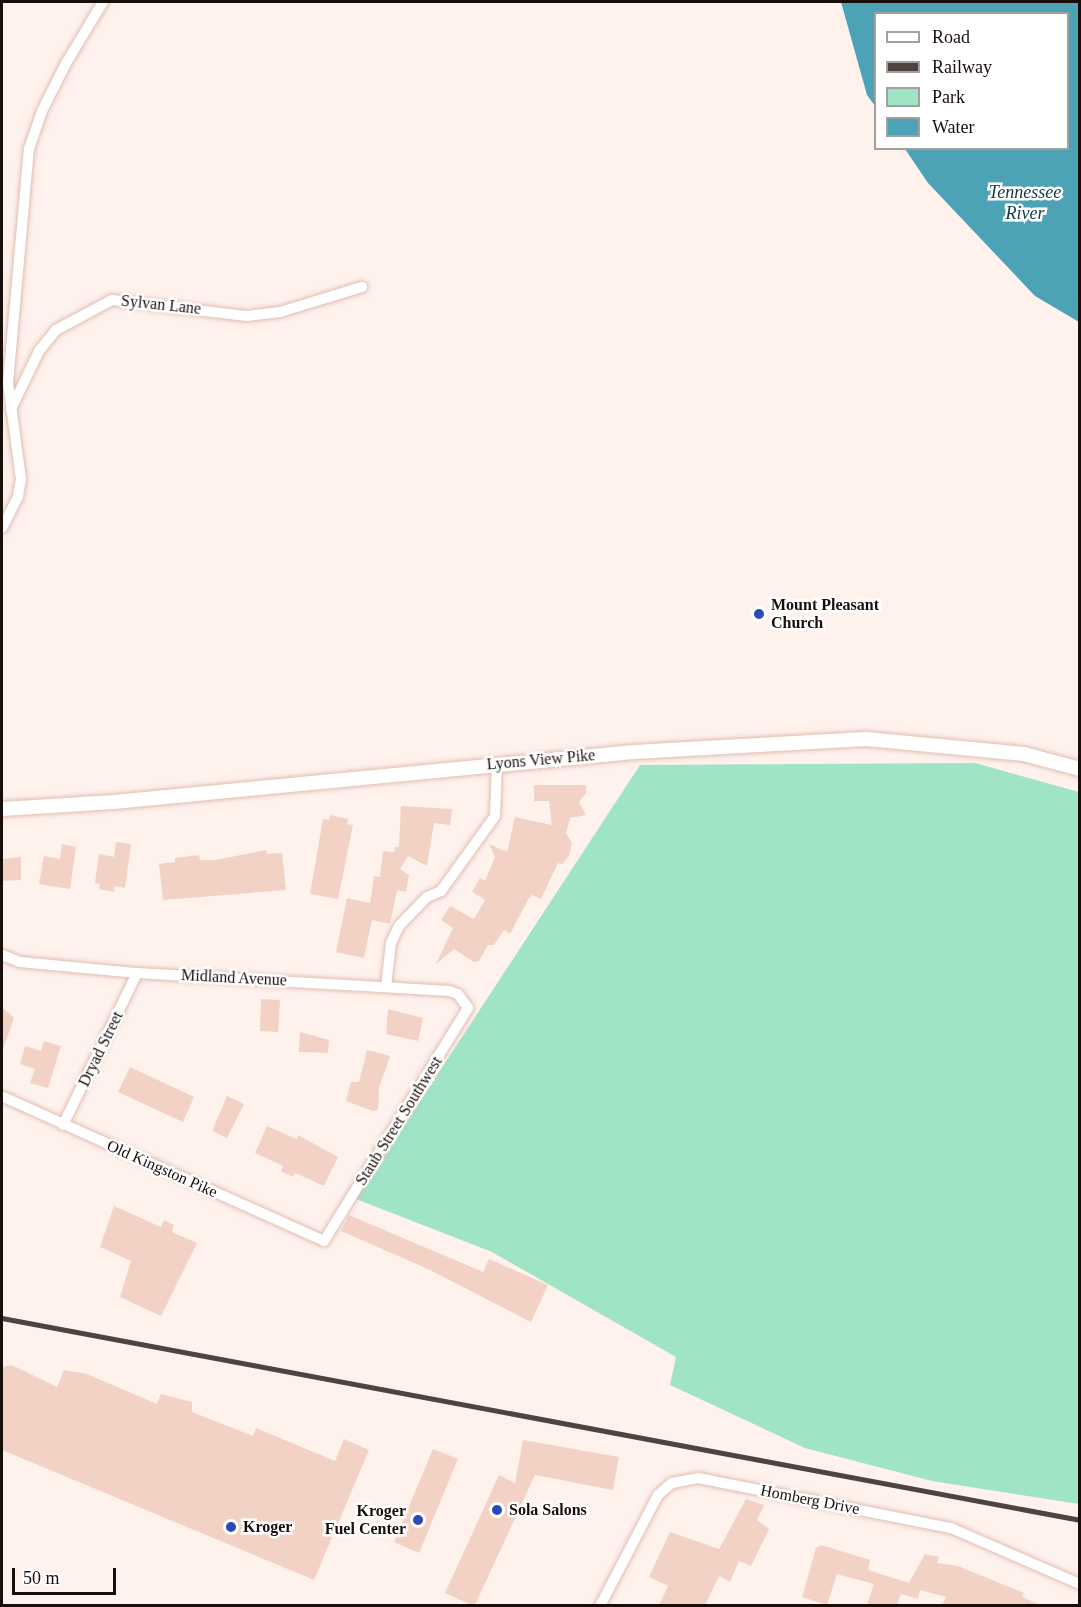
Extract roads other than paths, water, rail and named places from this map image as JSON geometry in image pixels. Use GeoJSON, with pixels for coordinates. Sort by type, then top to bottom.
{"type":"FeatureCollection","features":[{"type":"Feature","properties":{"kind":"street"},"geometry":{"type":"LineString","coordinates":[[2,528],[18,496],[21,479],[11,409],[9,373],[29,149],[42,111],[64,65],[103,2]]}},
{"type":"Feature","properties":{"kind":"street","name":"Sylvan Lane"},"geometry":{"type":"LineString","coordinates":[[11,409],[39,351],[56,330],[112,300],[247,316],[280,312],[362,288]]}},
{"type":"Feature","properties":{"kind":"street","name":"Lyons View Pike"},"geometry":{"type":"LineString","coordinates":[[2,809],[114,802],[634,752],[866,739],[1024,754],[1080,769]]}},
{"type":"Feature","properties":{"kind":"street"},"geometry":{"type":"LineString","coordinates":[[386,986],[391,943],[399,926],[427,897],[441,891],[495,816],[497,764]]}},
{"type":"Feature","properties":{"kind":"street","name":"Midland Avenue"},"geometry":{"type":"LineString","coordinates":[[2,955],[20,962],[137,973],[449,991],[465,1001]]}},
{"type":"Feature","properties":{"kind":"street","name":"Dryad Street"},"geometry":{"type":"LineString","coordinates":[[63,1125],[137,973]]}},
{"type":"Feature","properties":{"kind":"street","name":"Staub Street Southwest"},"geometry":{"type":"LineString","coordinates":[[324,1241],[466,1015],[465,1001]]}},
{"type":"Feature","properties":{"kind":"street","name":"Old Kingston Pike"},"geometry":{"type":"LineString","coordinates":[[2,1096],[324,1241]]}},
{"type":"Feature","properties":{"kind":"street","name":"Homberg Drive"},"geometry":{"type":"LineString","coordinates":[[600,1605],[658,1495],[672,1483],[698,1478],[951,1528],[1080,1584]]}},
{"type":"Feature","properties":{"kind":"water","name":"Tennessee River"},"geometry":{"type":"Polygon","coordinates":[[[841,2],[1079,2],[1079,322],[1035,296],[928,183],[906,150],[1069,150],[1069,12],[874,12],[874,105],[867,95],[841,2]]]}},
{"type":"Feature","properties":{"kind":"railway"},"geometry":{"type":"LineString","coordinates":[[2,1318],[1080,1520]]}},
{"type":"Feature","properties":{"kind":"place","name":"Mount Pleasant Church"},"geometry":{"type":"Point","coordinates":[759,614]}},
{"type":"Feature","properties":{"kind":"place","name":"Sola Salons"},"geometry":{"type":"Point","coordinates":[497,1510]}},
{"type":"Feature","properties":{"kind":"place","name":"Kroger Fuel Center"},"geometry":{"type":"Point","coordinates":[418,1520]}},
{"type":"Feature","properties":{"kind":"place","name":"Kroger"},"geometry":{"type":"Point","coordinates":[231,1527]}}]}
